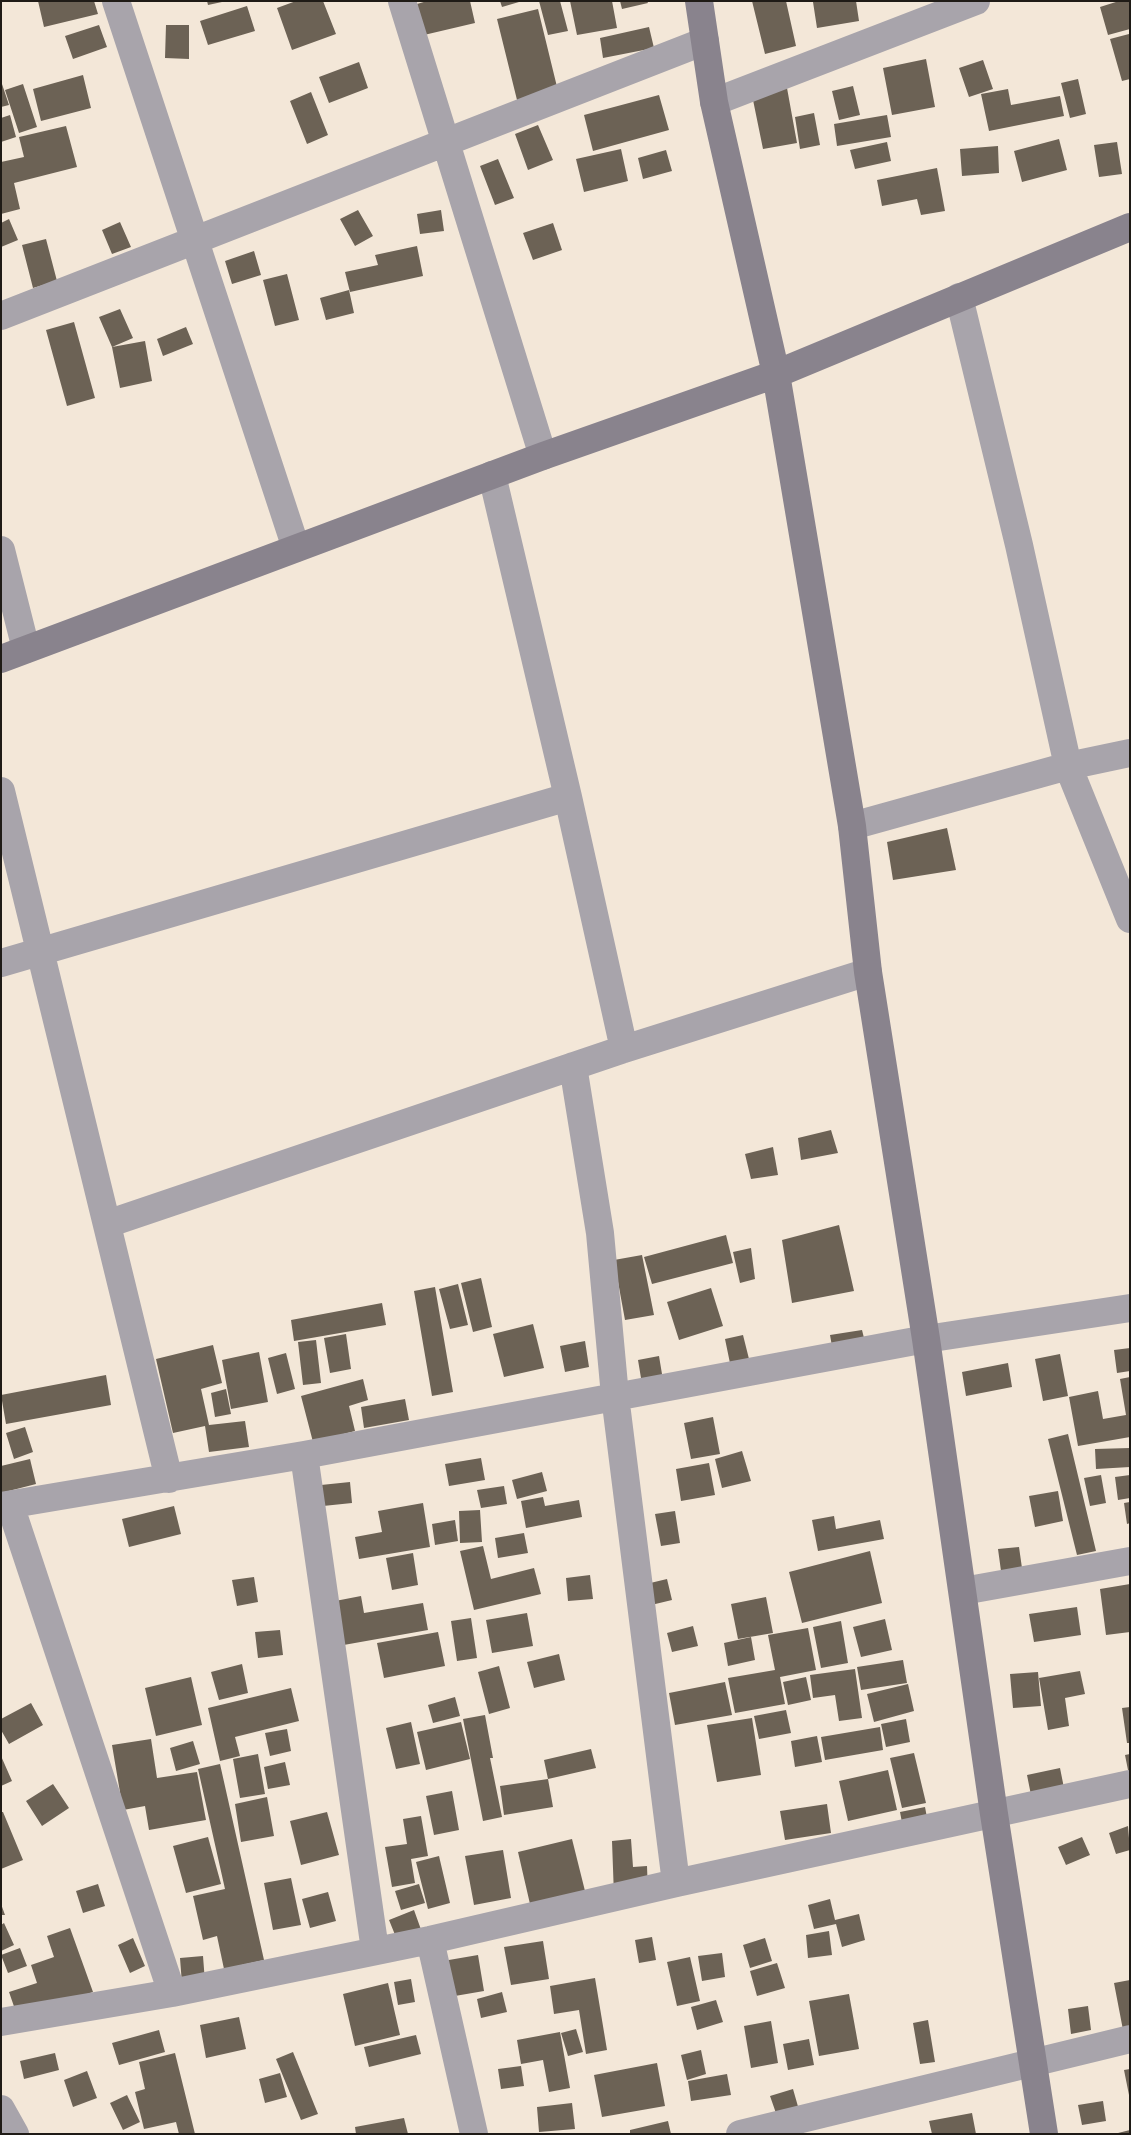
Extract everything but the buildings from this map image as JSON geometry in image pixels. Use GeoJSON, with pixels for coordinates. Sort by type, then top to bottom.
{"type":"FeatureCollection","features":[{"type":"Feature","properties":{"kind":"street"},"geometry":{"type":"LineString","coordinates":[[116,1],[296,548]]}},
{"type":"Feature","properties":{"kind":"street"},"geometry":{"type":"LineString","coordinates":[[402,1],[543,456]]}},
{"type":"Feature","properties":{"kind":"street"},"geometry":{"type":"LineString","coordinates":[[698,1],[714,102],[776,374],[852,826],[868,972],[926,1339],[994,1814],[1044,2134]]}},
{"type":"Feature","properties":{"kind":"street"},"geometry":{"type":"LineString","coordinates":[[714,102],[976,1]]}},
{"type":"Feature","properties":{"kind":"street"},"geometry":{"type":"LineString","coordinates":[[1,316],[705,41]]}},
{"type":"Feature","properties":{"kind":"street"},"geometry":{"type":"LineString","coordinates":[[1,659],[543,456],[776,374],[1130,227]]}},
{"type":"Feature","properties":{"kind":"street"},"geometry":{"type":"LineString","coordinates":[[959,297],[1019,545],[1068,766],[1130,919]]}},
{"type":"Feature","properties":{"kind":"street"},"geometry":{"type":"LineString","coordinates":[[492,475],[568,797],[624,1049]]}},
{"type":"Feature","properties":{"kind":"street"},"geometry":{"type":"LineString","coordinates":[[1,550],[26,649]]}},
{"type":"Feature","properties":{"kind":"street"},"geometry":{"type":"LineString","coordinates":[[852,826],[1068,766],[1130,753]]}},
{"type":"Feature","properties":{"kind":"street"},"geometry":{"type":"LineString","coordinates":[[1,791],[169,1479]]}},
{"type":"Feature","properties":{"kind":"street"},"geometry":{"type":"LineString","coordinates":[[1,963],[568,797]]}},
{"type":"Feature","properties":{"kind":"street"},"geometry":{"type":"LineString","coordinates":[[107,1224],[624,1049],[868,972]]}},
{"type":"Feature","properties":{"kind":"street"},"geometry":{"type":"LineString","coordinates":[[573,1066],[600,1232],[615,1396],[676,1883]]}},
{"type":"Feature","properties":{"kind":"street"},"geometry":{"type":"LineString","coordinates":[[172,1993],[6,1506],[304,1455],[926,1339],[1130,1308]]}},
{"type":"Feature","properties":{"kind":"street"},"geometry":{"type":"LineString","coordinates":[[304,1455],[375,1950]]}},
{"type":"Feature","properties":{"kind":"street"},"geometry":{"type":"LineString","coordinates":[[963,1590],[1130,1561]]}},
{"type":"Feature","properties":{"kind":"street"},"geometry":{"type":"LineString","coordinates":[[1,2022],[172,1993],[430,1940],[676,1883],[1130,1784]]}},
{"type":"Feature","properties":{"kind":"street"},"geometry":{"type":"LineString","coordinates":[[430,1940],[474,2134]]}},
{"type":"Feature","properties":{"kind":"street"},"geometry":{"type":"LineString","coordinates":[[740,2134],[1130,2039]]}},
{"type":"Feature","properties":{"kind":"street"},"geometry":{"type":"LineString","coordinates":[[1,2109],[15,2134]]}}]}
